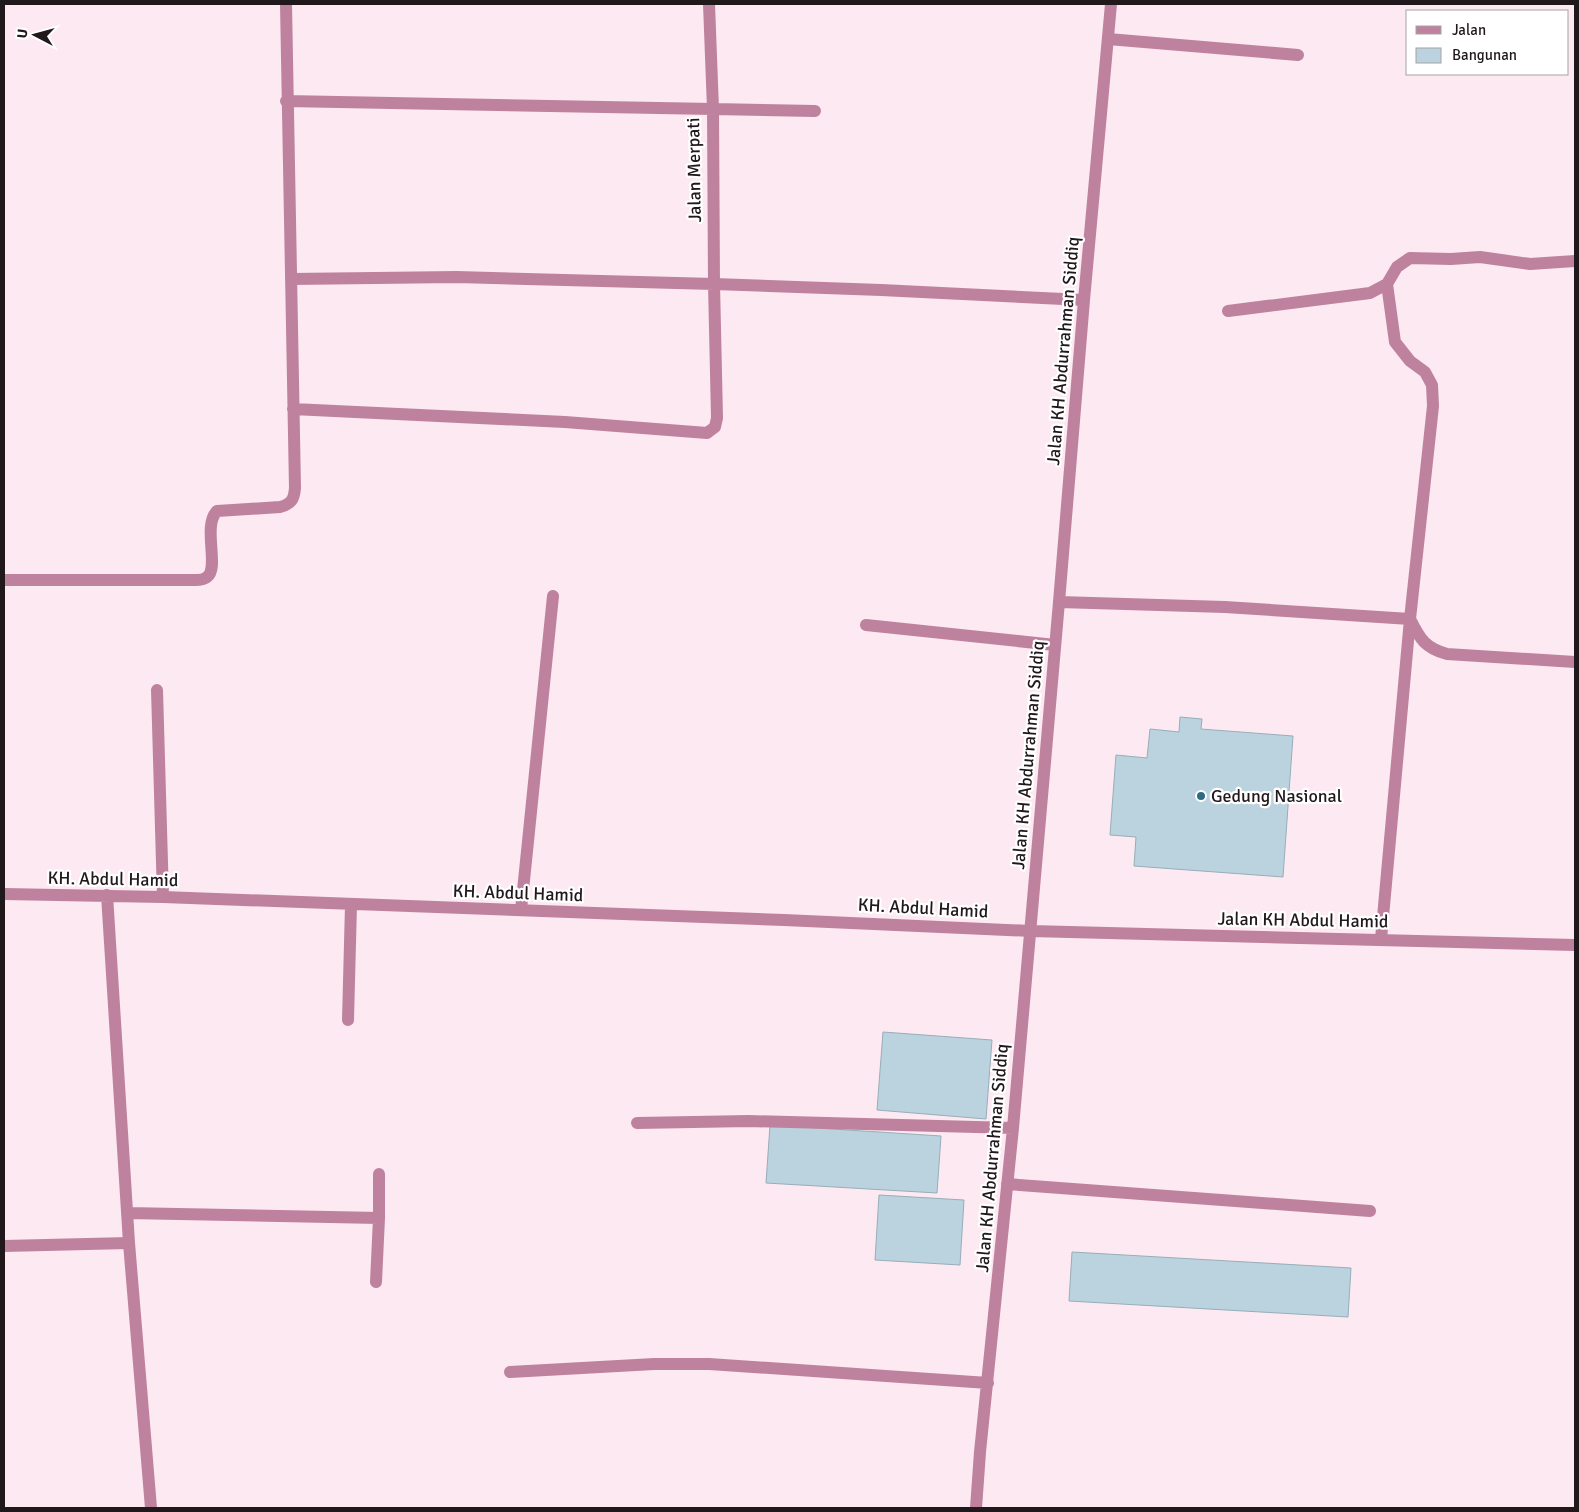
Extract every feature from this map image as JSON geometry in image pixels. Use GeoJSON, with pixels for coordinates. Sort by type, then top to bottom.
{"type":"FeatureCollection","features":[{"type":"Feature","properties":{"kind":"street"},"geometry":{"type":"LineString","coordinates":[[4,580],[195,580],[208,576],[212,569],[211,523],[216,511],[280,507],[290,504],[292,501],[295,488],[286,102],[286,4]]}},
{"type":"Feature","properties":{"kind":"street"},"geometry":{"type":"LineString","coordinates":[[709,4],[713,109],[815,110]]}},
{"type":"Feature","properties":{"kind":"street","name":"Jalan KH Abdurrahman Siddiq"},"geometry":{"type":"LineString","coordinates":[[976,1508],[1031,931],[1111,4]]}},
{"type":"Feature","properties":{"kind":"street"},"geometry":{"type":"LineString","coordinates":[[1108,39],[1298,55]]}},
{"type":"Feature","properties":{"kind":"street","name":"Jalan Merpati"},"geometry":{"type":"LineString","coordinates":[[286,102],[713,109],[717,418],[715,427],[707,432],[565,422],[293,409]]}},
{"type":"Feature","properties":{"kind":"street"},"geometry":{"type":"LineString","coordinates":[[1228,311],[1370,293],[1386,284],[1398,267],[1410,258],[1451,259],[1480,257],[1530,264],[1575,261]]}},
{"type":"Feature","properties":{"kind":"street"},"geometry":{"type":"LineString","coordinates":[[290,279],[457,277],[881,290],[1084,300]]}},
{"type":"Feature","properties":{"kind":"street"},"geometry":{"type":"LineString","coordinates":[[1381,939],[1410,619],[1432,406],[1432,385],[1425,372],[1410,361],[1395,342],[1386,284]]}},
{"type":"Feature","properties":{"kind":"street"},"geometry":{"type":"LineString","coordinates":[[521,910],[552,596]]}},
{"type":"Feature","properties":{"kind":"street"},"geometry":{"type":"LineString","coordinates":[[1059,602],[1225,608],[1410,619]]}},
{"type":"Feature","properties":{"kind":"street"},"geometry":{"type":"LineString","coordinates":[[1410,619],[1424,643],[1436,651],[1447,654],[1575,662]]}},
{"type":"Feature","properties":{"kind":"street"},"geometry":{"type":"LineString","coordinates":[[866,625],[1055,645]]}},
{"type":"Feature","properties":{"kind":"street"},"geometry":{"type":"LineString","coordinates":[[157,690],[163,897]]}},
{"type":"Feature","properties":{"kind":"street","name":"KH. Abdul Hamid"},"geometry":{"type":"LineString","coordinates":[[4,894],[163,897],[1031,931]]}},
{"type":"Feature","properties":{"kind":"street"},"geometry":{"type":"LineString","coordinates":[[107,895],[129,1243],[151,1508]]}},
{"type":"Feature","properties":{"kind":"street"},"geometry":{"type":"LineString","coordinates":[[348,1020],[351,905]]}},
{"type":"Feature","properties":{"kind":"street","name":"Jalan KH Abdul Hamid"},"geometry":{"type":"LineString","coordinates":[[1031,931],[1381,939],[1575,946]]}},
{"type":"Feature","properties":{"kind":"street"},"geometry":{"type":"LineString","coordinates":[[638,1123],[749,1121],[1013,1128]]}},
{"type":"Feature","properties":{"kind":"street"},"geometry":{"type":"LineString","coordinates":[[376,1282],[379,1174]]}},
{"type":"Feature","properties":{"kind":"street"},"geometry":{"type":"LineString","coordinates":[[1007,1184],[1370,1211]]}},
{"type":"Feature","properties":{"kind":"street"},"geometry":{"type":"LineString","coordinates":[[127,1213],[379,1218]]}},
{"type":"Feature","properties":{"kind":"street"},"geometry":{"type":"LineString","coordinates":[[4,1246],[129,1243]]}},
{"type":"Feature","properties":{"kind":"street"},"geometry":{"type":"LineString","coordinates":[[510,1372],[654,1364],[709,1364],[988,1383]]}},
{"type":"Feature","properties":{"kind":"building","name":"Gedung Nasional"},"geometry":{"type":"Polygon","coordinates":[[[1180,717],[1202,719],[1201,729],[1293,736],[1283,877],[1134,866],[1136,837],[1110,835],[1116,755],[1147,758],[1150,729],[1179,732],[1180,717]]]}},
{"type":"Feature","properties":{"kind":"building"},"geometry":{"type":"Polygon","coordinates":[[[883,1032],[992,1040],[986,1119],[877,1110],[883,1032]]]}},
{"type":"Feature","properties":{"kind":"building"},"geometry":{"type":"Polygon","coordinates":[[[770,1125],[941,1136],[937,1193],[766,1183],[770,1125]]]}},
{"type":"Feature","properties":{"kind":"building"},"geometry":{"type":"Polygon","coordinates":[[[879,1195],[964,1200],[960,1265],[875,1260],[879,1195]]]}},
{"type":"Feature","properties":{"kind":"building"},"geometry":{"type":"Polygon","coordinates":[[[1072,1252],[1351,1268],[1348,1317],[1069,1301],[1072,1252]]]}},
{"type":"Feature","properties":{"kind":"place","name":"Gedung Nasional"},"geometry":{"type":"Point","coordinates":[1201,796]}}]}
